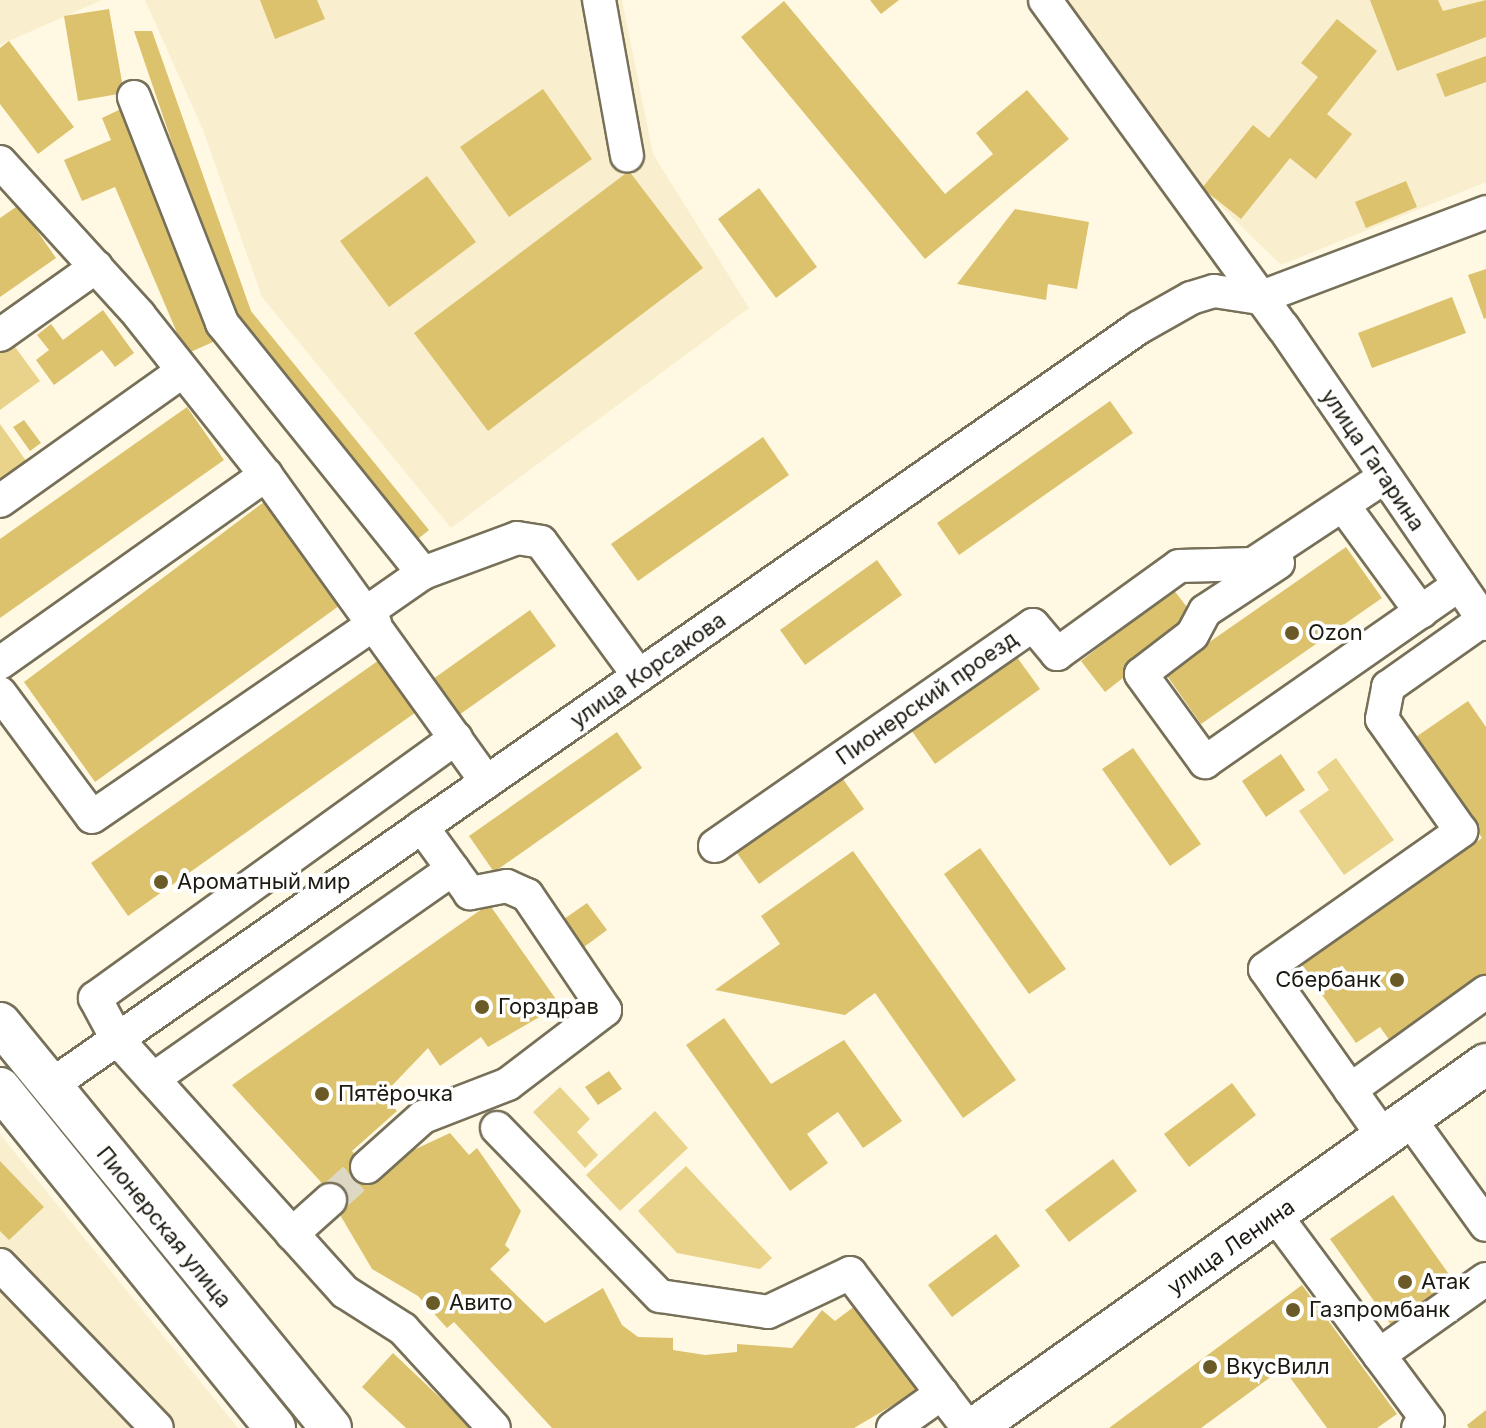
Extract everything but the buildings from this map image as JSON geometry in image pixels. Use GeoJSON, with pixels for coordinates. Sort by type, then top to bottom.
{"type":"FeatureCollection","features":[{"type":"Feature","properties":{"kind":"main road","name":"Пионерская улица"},"geometry":{"type":"LineString","coordinates":[[0,1023],[331,1428]]}},
{"type":"Feature","properties":{"kind":"main road","name":"улица Ленина"},"geometry":{"type":"LineString","coordinates":[[989,1424],[1486,1064]]}},
{"type":"Feature","properties":{"kind":"main road","name":"Пионерская улица"},"geometry":{"type":"LineString","coordinates":[[0,1088],[275,1428]]}},
{"type":"Feature","properties":{"kind":"street"},"geometry":{"type":"LineString","coordinates":[[599,0],[627,155]]}},
{"type":"Feature","properties":{"kind":"street","name":"улица Гагарина"},"geometry":{"type":"LineString","coordinates":[[1045,0],[1259,298],[1485,622]]}},
{"type":"Feature","properties":{"kind":"street"},"geometry":{"type":"LineString","coordinates":[[134,97],[222,323],[423,573]]}},
{"type":"Feature","properties":{"kind":"street"},"geometry":{"type":"LineString","coordinates":[[5,175],[96,267],[266,475],[487,782]]}},
{"type":"Feature","properties":{"kind":"street"},"geometry":{"type":"LineString","coordinates":[[1259,298],[1486,212]]}},
{"type":"Feature","properties":{"kind":"street"},"geometry":{"type":"LineString","coordinates":[[0,335],[96,267]]}},
{"type":"Feature","properties":{"kind":"street","name":"улица Корсакова"},"geometry":{"type":"LineString","coordinates":[[50,1086],[1138,328],[1214,291],[1259,298]]}},
{"type":"Feature","properties":{"kind":"street"},"geometry":{"type":"LineString","coordinates":[[0,501],[183,371]]}},
{"type":"Feature","properties":{"kind":"street"},"geometry":{"type":"LineString","coordinates":[[0,663],[266,475]]}},
{"type":"Feature","properties":{"kind":"street"},"geometry":{"type":"LineString","coordinates":[[1387,484],[1351,516],[1205,611],[1192,635],[1141,674],[1205,762],[1459,585]]}},
{"type":"Feature","properties":{"kind":"street","name":"Пионерский проезд"},"geometry":{"type":"LineString","coordinates":[[715,846],[1033,625],[1057,654],[1179,566],[1253,564],[1387,484]]}},
{"type":"Feature","properties":{"kind":"street"},"geometry":{"type":"LineString","coordinates":[[1351,516],[1421,612]]}},
{"type":"Feature","properties":{"kind":"street"},"geometry":{"type":"LineString","coordinates":[[0,693],[82,810],[103,815],[371,617],[423,573],[517,538],[541,542],[639,676]]}},
{"type":"Feature","properties":{"kind":"street"},"geometry":{"type":"LineString","coordinates":[[1485,622],[1388,687],[1382,719],[1461,831],[1265,969],[1350,1090],[1398,1130],[1486,1225]]}},
{"type":"Feature","properties":{"kind":"street"},"geometry":{"type":"LineString","coordinates":[[456,738],[101,989],[96,1009],[117,1039],[345,1292],[403,1329],[494,1428]]}},
{"type":"Feature","properties":{"kind":"street"},"geometry":{"type":"LineString","coordinates":[[422,827],[468,891]]}},
{"type":"Feature","properties":{"kind":"street"},"geometry":{"type":"LineString","coordinates":[[153,1079],[468,891],[507,886],[527,895],[605,1010],[508,1084],[423,1117],[367,1167]]}},
{"type":"Feature","properties":{"kind":"street"},"geometry":{"type":"LineString","coordinates":[[1350,1090],[1486,992]]}},
{"type":"Feature","properties":{"kind":"street"},"geometry":{"type":"LineString","coordinates":[[497,1128],[660,1296],[768,1312],[850,1273],[942,1393],[989,1424]]}},
{"type":"Feature","properties":{"kind":"street"},"geometry":{"type":"LineString","coordinates":[[292,1234],[330,1200]]}},
{"type":"Feature","properties":{"kind":"street"},"geometry":{"type":"LineString","coordinates":[[1276,1216],[1379,1355],[1427,1426]]}},
{"type":"Feature","properties":{"kind":"street"},"geometry":{"type":"LineString","coordinates":[[0,1265],[157,1428]]}},
{"type":"Feature","properties":{"kind":"street"},"geometry":{"type":"LineString","coordinates":[[1379,1355],[1486,1279]]}},
{"type":"Feature","properties":{"kind":"street"},"geometry":{"type":"LineString","coordinates":[[911,1417],[942,1393]]}},
{"type":"Feature","properties":{"kind":"shaded area"},"geometry":{"type":"Polygon","coordinates":[[[0,0],[102,0],[0,45],[0,0]]]}},
{"type":"Feature","properties":{"kind":"shaded area"},"geometry":{"type":"Polygon","coordinates":[[[145,0],[622,0],[653,154],[749,308],[451,528],[262,297],[203,130],[145,0]]]}},
{"type":"Feature","properties":{"kind":"shaded area"},"geometry":{"type":"Polygon","coordinates":[[[1062,0],[1486,0],[1486,182],[1281,265],[1202,188],[1062,0]]]}},
{"type":"Feature","properties":{"kind":"shaded area"},"geometry":{"type":"Polygon","coordinates":[[[10,340],[40,381],[0,410],[0,348],[10,340]]]}},
{"type":"Feature","properties":{"kind":"shaded area"},"geometry":{"type":"Polygon","coordinates":[[[0,424],[29,465],[0,486],[0,424]]]}},
{"type":"Feature","properties":{"kind":"shaded area"},"geometry":{"type":"Polygon","coordinates":[[[1336,758],[1394,840],[1344,875],[1299,811],[1329,790],[1317,772],[1336,758]]]}},
{"type":"Feature","properties":{"kind":"shaded area"},"geometry":{"type":"Polygon","coordinates":[[[560,1087],[590,1119],[577,1132],[598,1155],[585,1168],[533,1112],[560,1087]]]}},
{"type":"Feature","properties":{"kind":"shaded area"},"geometry":{"type":"Polygon","coordinates":[[[655,1111],[688,1148],[620,1211],[586,1175],[655,1111]]]}},
{"type":"Feature","properties":{"kind":"shaded area"},"geometry":{"type":"Polygon","coordinates":[[[0,1134],[238,1428],[0,1428],[0,1134]]]}},
{"type":"Feature","properties":{"kind":"shaded area"},"geometry":{"type":"Polygon","coordinates":[[[686,1166],[772,1258],[760,1269],[677,1253],[638,1211],[686,1166]]]}},
{"type":"Feature","properties":{"kind":"tunnel"},"geometry":{"type":"LineString","coordinates":[[330,1200],[367,1167]]}},
{"type":"Feature","properties":{"kind":"place","name":"Ozon"},"geometry":{"type":"Point","coordinates":[1292,633]}},
{"type":"Feature","properties":{"kind":"place","name":"Ароматный мир"},"geometry":{"type":"Point","coordinates":[161,882]}},
{"type":"Feature","properties":{"kind":"place","name":"Сбербанк"},"geometry":{"type":"Point","coordinates":[1397,980]}},
{"type":"Feature","properties":{"kind":"place","name":"Горздрав"},"geometry":{"type":"Point","coordinates":[482,1007]}},
{"type":"Feature","properties":{"kind":"place","name":"Пятёрочка"},"geometry":{"type":"Point","coordinates":[322,1094]}},
{"type":"Feature","properties":{"kind":"place","name":"Атак"},"geometry":{"type":"Point","coordinates":[1405,1282]}},
{"type":"Feature","properties":{"kind":"place","name":"Авито"},"geometry":{"type":"Point","coordinates":[433,1303]}},
{"type":"Feature","properties":{"kind":"place","name":"Газпромбанк"},"geometry":{"type":"Point","coordinates":[1293,1310]}},
{"type":"Feature","properties":{"kind":"place","name":"ВкусВилл"},"geometry":{"type":"Point","coordinates":[1210,1367]}}]}
